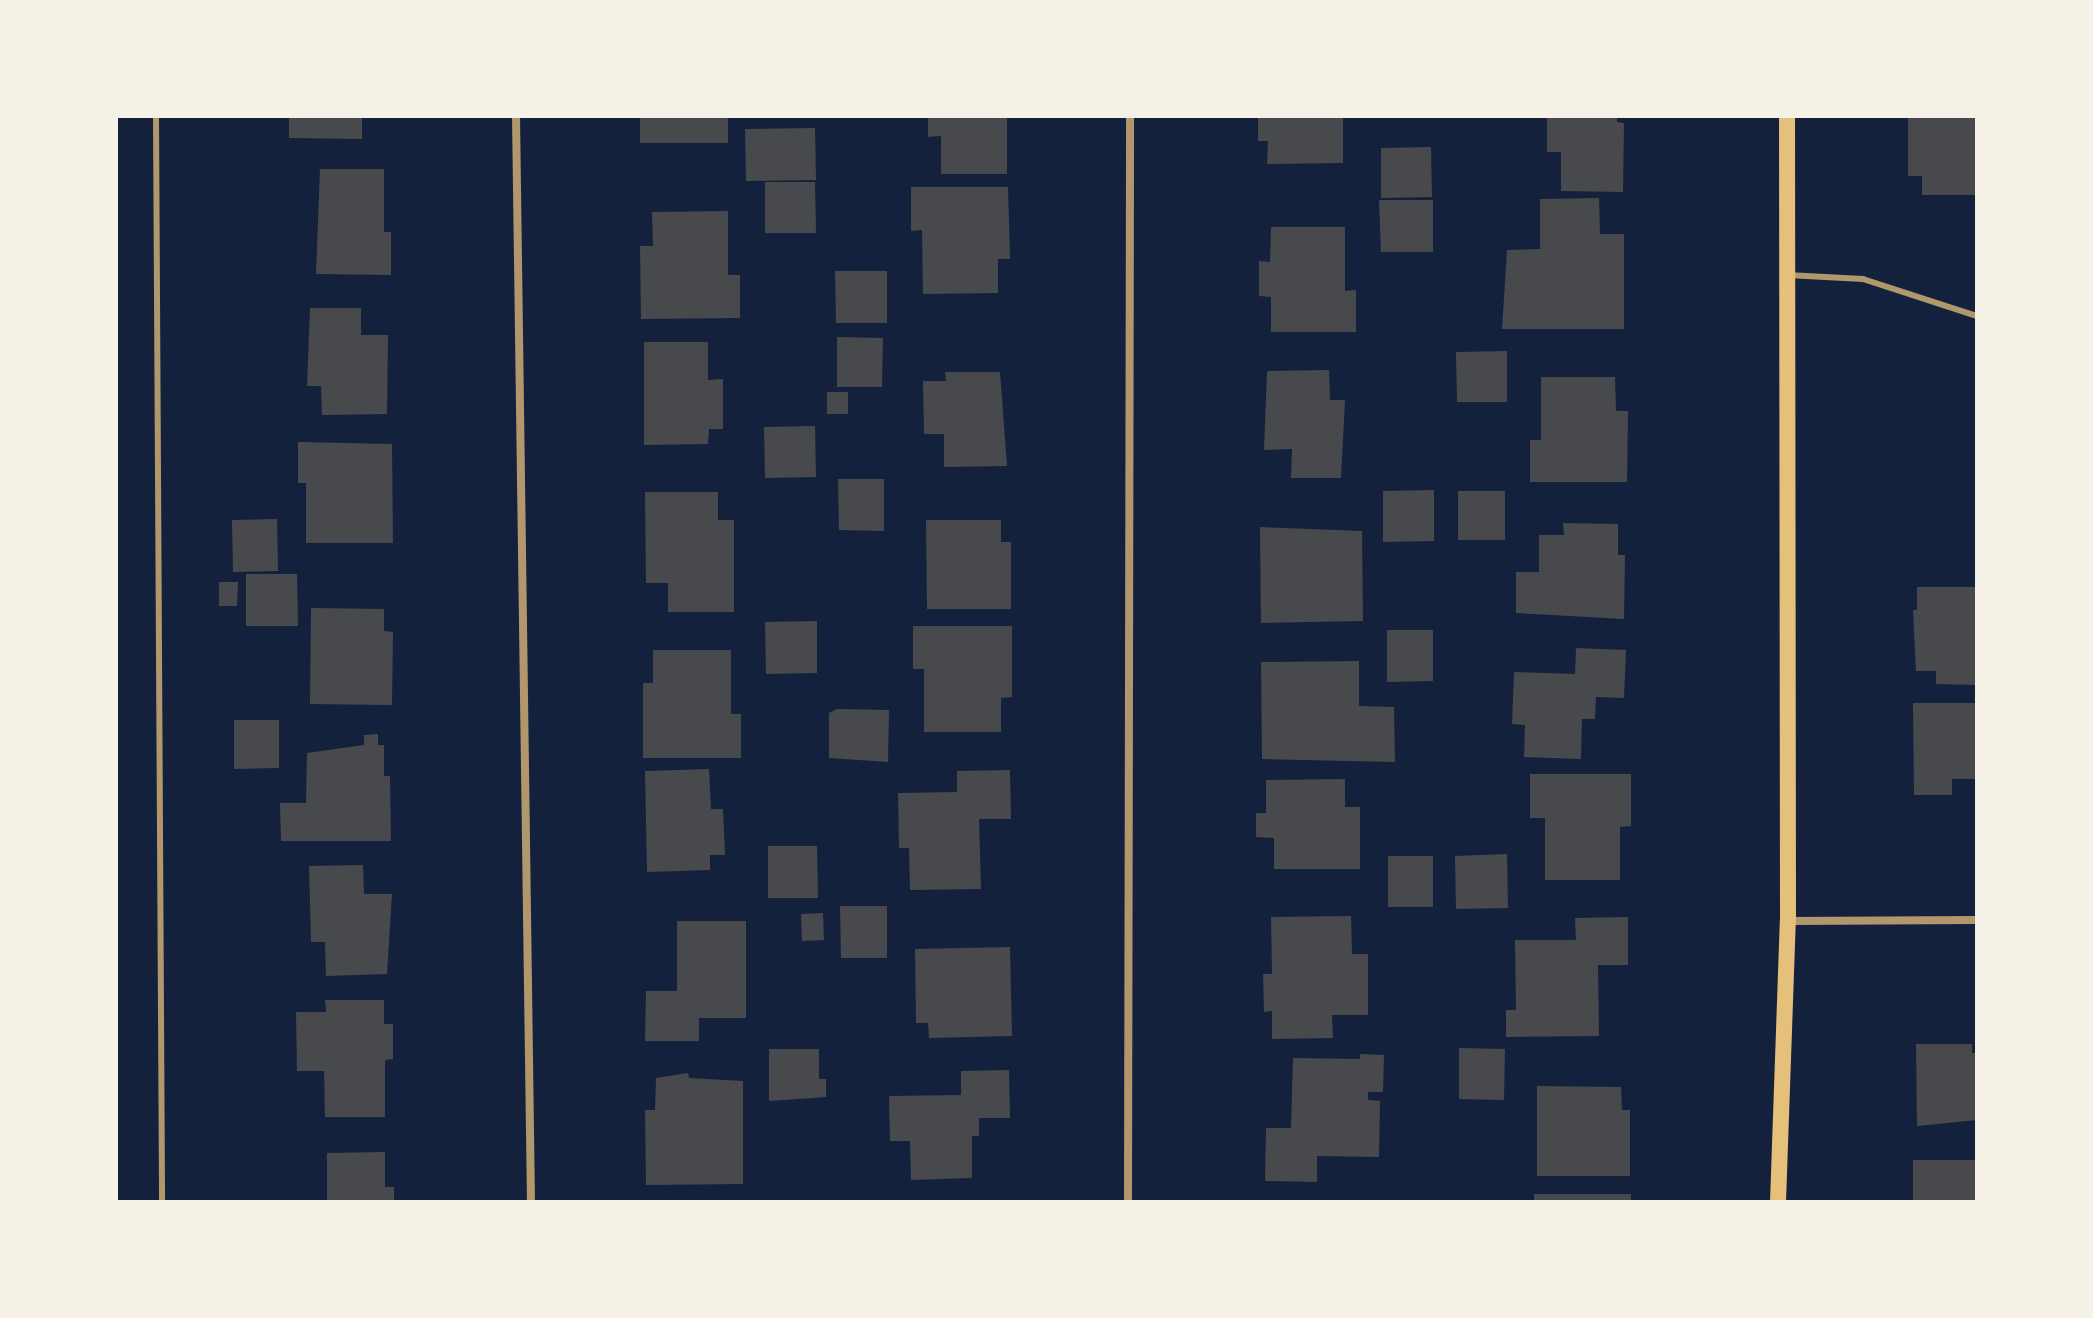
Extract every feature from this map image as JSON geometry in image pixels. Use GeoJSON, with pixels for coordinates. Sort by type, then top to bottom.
{"type":"FeatureCollection","features":[{"type":"Feature","properties":{"kind":"main road"},"geometry":{"type":"LineString","coordinates":[[1778,1202],[1788,921],[1787,116]]}},
{"type":"Feature","properties":{"kind":"street"},"geometry":{"type":"LineString","coordinates":[[516,116],[531,1202]]}},
{"type":"Feature","properties":{"kind":"street"},"geometry":{"type":"LineString","coordinates":[[1128,1202],[1130,116]]}},
{"type":"Feature","properties":{"kind":"street"},"geometry":{"type":"LineString","coordinates":[[1788,921],[1977,920]]}},
{"type":"Feature","properties":{"kind":"lane"},"geometry":{"type":"LineString","coordinates":[[156,116],[162,1202]]}},
{"type":"Feature","properties":{"kind":"lane"},"geometry":{"type":"LineString","coordinates":[[1787,275],[1863,279],[1977,316]]}},
{"type":"Feature","properties":{"kind":"building"},"geometry":{"type":"Polygon","coordinates":[[[289,116],[362,116],[362,139],[289,138],[289,116]]]}},
{"type":"Feature","properties":{"kind":"building"},"geometry":{"type":"Polygon","coordinates":[[[640,116],[728,116],[728,143],[640,143],[640,116]]]}},
{"type":"Feature","properties":{"kind":"building"},"geometry":{"type":"Polygon","coordinates":[[[928,116],[1007,116],[1007,174],[941,174],[941,136],[928,137],[928,116]]]}},
{"type":"Feature","properties":{"kind":"building"},"geometry":{"type":"Polygon","coordinates":[[[1258,116],[1343,116],[1343,163],[1267,164],[1268,141],[1258,141],[1258,116]]]}},
{"type":"Feature","properties":{"kind":"building"},"geometry":{"type":"Polygon","coordinates":[[[1547,116],[1617,116],[1617,122],[1624,123],[1623,192],[1561,191],[1561,152],[1547,152],[1547,116]]]}},
{"type":"Feature","properties":{"kind":"building"},"geometry":{"type":"Polygon","coordinates":[[[1908,116],[1977,116],[1977,195],[1922,195],[1922,176],[1908,176],[1908,116]]]}},
{"type":"Feature","properties":{"kind":"building"},"geometry":{"type":"Polygon","coordinates":[[[815,128],[816,180],[746,181],[745,129],[815,128]]]}},
{"type":"Feature","properties":{"kind":"building"},"geometry":{"type":"Polygon","coordinates":[[[1431,147],[1432,197],[1381,198],[1381,148],[1431,147]]]}},
{"type":"Feature","properties":{"kind":"building"},"geometry":{"type":"Polygon","coordinates":[[[320,169],[384,169],[384,232],[391,232],[391,275],[316,274],[320,169]]]}},
{"type":"Feature","properties":{"kind":"building"},"geometry":{"type":"Polygon","coordinates":[[[765,182],[815,182],[816,233],[765,233],[765,182]]]}},
{"type":"Feature","properties":{"kind":"building"},"geometry":{"type":"Polygon","coordinates":[[[911,187],[1008,187],[1010,259],[998,259],[998,293],[923,294],[922,230],[911,231],[911,187]]]}},
{"type":"Feature","properties":{"kind":"building"},"geometry":{"type":"Polygon","coordinates":[[[1599,198],[1600,234],[1624,234],[1624,329],[1502,329],[1507,250],[1540,249],[1540,199],[1599,198]]]}},
{"type":"Feature","properties":{"kind":"building"},"geometry":{"type":"Polygon","coordinates":[[[1379,200],[1433,200],[1433,252],[1381,252],[1379,200]]]}},
{"type":"Feature","properties":{"kind":"building"},"geometry":{"type":"Polygon","coordinates":[[[728,211],[728,275],[740,275],[740,318],[641,319],[640,246],[653,246],[652,212],[728,211]]]}},
{"type":"Feature","properties":{"kind":"building"},"geometry":{"type":"Polygon","coordinates":[[[1271,227],[1345,227],[1345,291],[1356,290],[1356,332],[1271,332],[1271,297],[1259,296],[1259,261],[1270,262],[1271,227]]]}},
{"type":"Feature","properties":{"kind":"building"},"geometry":{"type":"Polygon","coordinates":[[[835,271],[887,271],[887,323],[836,323],[835,271]]]}},
{"type":"Feature","properties":{"kind":"building"},"geometry":{"type":"Polygon","coordinates":[[[310,308],[361,308],[361,335],[388,335],[387,414],[322,415],[321,386],[307,386],[310,308]]]}},
{"type":"Feature","properties":{"kind":"building"},"geometry":{"type":"Polygon","coordinates":[[[837,337],[883,338],[882,387],[837,387],[837,337]]]}},
{"type":"Feature","properties":{"kind":"building"},"geometry":{"type":"Polygon","coordinates":[[[644,342],[708,342],[708,380],[723,379],[723,429],[709,429],[708,444],[644,445],[644,342]]]}},
{"type":"Feature","properties":{"kind":"building"},"geometry":{"type":"Polygon","coordinates":[[[1507,351],[1507,402],[1457,402],[1456,352],[1507,351]]]}},
{"type":"Feature","properties":{"kind":"building"},"geometry":{"type":"Polygon","coordinates":[[[1329,370],[1330,400],[1345,400],[1341,478],[1291,478],[1292,449],[1264,450],[1267,371],[1329,370]]]}},
{"type":"Feature","properties":{"kind":"building"},"geometry":{"type":"Polygon","coordinates":[[[945,372],[1000,372],[1007,466],[944,467],[944,434],[924,434],[923,381],[946,381],[945,372]]]}},
{"type":"Feature","properties":{"kind":"building"},"geometry":{"type":"Polygon","coordinates":[[[1541,377],[1615,377],[1616,411],[1628,411],[1627,482],[1530,482],[1530,440],[1541,440],[1541,377]]]}},
{"type":"Feature","properties":{"kind":"building"},"geometry":{"type":"Polygon","coordinates":[[[827,392],[848,392],[848,414],[827,414],[827,392]]]}},
{"type":"Feature","properties":{"kind":"building"},"geometry":{"type":"Polygon","coordinates":[[[815,426],[816,477],[765,478],[764,427],[815,426]]]}},
{"type":"Feature","properties":{"kind":"building"},"geometry":{"type":"Polygon","coordinates":[[[298,442],[392,444],[393,543],[306,543],[306,483],[298,483],[298,442]]]}},
{"type":"Feature","properties":{"kind":"building"},"geometry":{"type":"Polygon","coordinates":[[[838,479],[884,479],[884,531],[839,530],[838,479]]]}},
{"type":"Feature","properties":{"kind":"building"},"geometry":{"type":"Polygon","coordinates":[[[1434,490],[1434,541],[1383,542],[1383,491],[1434,490]]]}},
{"type":"Feature","properties":{"kind":"building"},"geometry":{"type":"Polygon","coordinates":[[[1458,491],[1505,491],[1505,540],[1458,540],[1458,491]]]}},
{"type":"Feature","properties":{"kind":"building"},"geometry":{"type":"Polygon","coordinates":[[[645,492],[718,492],[718,520],[734,520],[734,612],[668,612],[668,583],[646,583],[645,492]]]}},
{"type":"Feature","properties":{"kind":"building"},"geometry":{"type":"Polygon","coordinates":[[[277,519],[278,571],[233,572],[232,520],[277,519]]]}},
{"type":"Feature","properties":{"kind":"building"},"geometry":{"type":"Polygon","coordinates":[[[926,520],[1001,520],[1001,542],[1011,542],[1011,609],[927,609],[926,520]]]}},
{"type":"Feature","properties":{"kind":"building"},"geometry":{"type":"Polygon","coordinates":[[[1563,523],[1618,524],[1618,555],[1625,555],[1624,619],[1516,613],[1516,572],[1539,572],[1539,535],[1564,535],[1563,523]]]}},
{"type":"Feature","properties":{"kind":"building"},"geometry":{"type":"Polygon","coordinates":[[[1260,527],[1362,531],[1363,621],[1261,623],[1260,527]]]}},
{"type":"Feature","properties":{"kind":"building"},"geometry":{"type":"Polygon","coordinates":[[[246,574],[297,574],[298,626],[246,626],[246,574]]]}},
{"type":"Feature","properties":{"kind":"building"},"geometry":{"type":"Polygon","coordinates":[[[219,582],[238,582],[237,606],[219,606],[219,582]]]}},
{"type":"Feature","properties":{"kind":"building"},"geometry":{"type":"Polygon","coordinates":[[[1917,587],[1977,587],[1976,685],[1936,684],[1936,671],[1916,671],[1913,610],[1917,610],[1917,587]]]}},
{"type":"Feature","properties":{"kind":"building"},"geometry":{"type":"Polygon","coordinates":[[[311,608],[384,609],[384,631],[393,632],[392,705],[310,704],[311,608]]]}},
{"type":"Feature","properties":{"kind":"building"},"geometry":{"type":"Polygon","coordinates":[[[817,621],[817,673],[766,674],[765,622],[817,621]]]}},
{"type":"Feature","properties":{"kind":"building"},"geometry":{"type":"Polygon","coordinates":[[[913,626],[1012,626],[1012,697],[1001,698],[1001,732],[924,732],[924,669],[913,669],[913,626]]]}},
{"type":"Feature","properties":{"kind":"building"},"geometry":{"type":"Polygon","coordinates":[[[1387,630],[1433,630],[1433,681],[1387,682],[1387,630]]]}},
{"type":"Feature","properties":{"kind":"building"},"geometry":{"type":"Polygon","coordinates":[[[1576,648],[1626,650],[1624,698],[1596,697],[1595,719],[1582,719],[1581,759],[1524,757],[1525,725],[1512,724],[1514,672],[1575,674],[1576,648]]]}},
{"type":"Feature","properties":{"kind":"building"},"geometry":{"type":"Polygon","coordinates":[[[653,650],[731,650],[731,714],[741,714],[741,758],[643,758],[643,683],[653,683],[653,650]]]}},
{"type":"Feature","properties":{"kind":"building"},"geometry":{"type":"Polygon","coordinates":[[[1359,661],[1359,706],[1394,707],[1395,762],[1262,759],[1261,662],[1359,661]]]}},
{"type":"Feature","properties":{"kind":"building"},"geometry":{"type":"Polygon","coordinates":[[[1913,703],[1977,703],[1977,779],[1952,779],[1952,795],[1914,795],[1913,703]]]}},
{"type":"Feature","properties":{"kind":"building"},"geometry":{"type":"Polygon","coordinates":[[[837,709],[889,710],[888,762],[829,758],[829,713],[837,709]]]}},
{"type":"Feature","properties":{"kind":"building"},"geometry":{"type":"Polygon","coordinates":[[[234,720],[279,720],[279,768],[234,769],[234,720]]]}},
{"type":"Feature","properties":{"kind":"building"},"geometry":{"type":"Polygon","coordinates":[[[378,734],[378,745],[384,745],[384,776],[390,776],[391,841],[281,841],[280,803],[306,803],[307,753],[364,745],[364,735],[378,734]]]}},
{"type":"Feature","properties":{"kind":"building"},"geometry":{"type":"Polygon","coordinates":[[[709,769],[711,809],[723,809],[725,855],[710,855],[710,870],[647,872],[645,771],[709,769]]]}},
{"type":"Feature","properties":{"kind":"building"},"geometry":{"type":"Polygon","coordinates":[[[1010,770],[1011,819],[979,819],[981,889],[910,890],[909,848],[899,848],[898,793],[957,792],[957,771],[1010,770]]]}},
{"type":"Feature","properties":{"kind":"building"},"geometry":{"type":"Polygon","coordinates":[[[1530,774],[1631,774],[1631,826],[1620,827],[1620,880],[1545,880],[1545,818],[1530,818],[1530,774]]]}},
{"type":"Feature","properties":{"kind":"building"},"geometry":{"type":"Polygon","coordinates":[[[1345,779],[1345,807],[1360,807],[1360,869],[1274,869],[1274,838],[1256,837],[1256,813],[1266,813],[1266,780],[1345,779]]]}},
{"type":"Feature","properties":{"kind":"building"},"geometry":{"type":"Polygon","coordinates":[[[768,846],[817,846],[818,898],[768,898],[768,846]]]}},
{"type":"Feature","properties":{"kind":"building"},"geometry":{"type":"Polygon","coordinates":[[[1507,854],[1508,908],[1456,909],[1455,856],[1507,854]]]}},
{"type":"Feature","properties":{"kind":"building"},"geometry":{"type":"Polygon","coordinates":[[[1388,856],[1433,856],[1433,907],[1388,907],[1388,856]]]}},
{"type":"Feature","properties":{"kind":"building"},"geometry":{"type":"Polygon","coordinates":[[[363,865],[364,894],[392,894],[387,974],[326,976],[325,942],[311,942],[309,866],[363,865]]]}},
{"type":"Feature","properties":{"kind":"building"},"geometry":{"type":"Polygon","coordinates":[[[840,906],[887,906],[887,958],[841,958],[840,906]]]}},
{"type":"Feature","properties":{"kind":"building"},"geometry":{"type":"Polygon","coordinates":[[[823,913],[824,940],[802,941],[801,914],[823,913]]]}},
{"type":"Feature","properties":{"kind":"building"},"geometry":{"type":"Polygon","coordinates":[[[1351,916],[1352,954],[1368,954],[1368,1015],[1332,1015],[1333,1038],[1272,1039],[1272,1011],[1264,1012],[1263,974],[1272,974],[1271,917],[1351,916]]]}},
{"type":"Feature","properties":{"kind":"building"},"geometry":{"type":"Polygon","coordinates":[[[1628,917],[1628,965],[1598,965],[1599,1036],[1506,1037],[1506,1010],[1516,1010],[1515,940],[1576,940],[1575,918],[1628,917]]]}},
{"type":"Feature","properties":{"kind":"building"},"geometry":{"type":"Polygon","coordinates":[[[677,921],[746,921],[746,1018],[699,1018],[699,1041],[645,1041],[646,991],[677,991],[677,921]]]}},
{"type":"Feature","properties":{"kind":"building"},"geometry":{"type":"Polygon","coordinates":[[[1010,947],[1012,1036],[929,1038],[928,1023],[916,1023],[915,949],[1010,947]]]}},
{"type":"Feature","properties":{"kind":"building"},"geometry":{"type":"Polygon","coordinates":[[[325,1000],[384,1000],[384,1024],[393,1024],[393,1059],[385,1060],[385,1117],[325,1117],[324,1071],[297,1071],[296,1012],[326,1012],[325,1000]]]}},
{"type":"Feature","properties":{"kind":"building"},"geometry":{"type":"Polygon","coordinates":[[[1916,1044],[1972,1044],[1972,1053],[1977,1053],[1977,1120],[1917,1126],[1916,1044]]]}},
{"type":"Feature","properties":{"kind":"building"},"geometry":{"type":"Polygon","coordinates":[[[1459,1048],[1505,1049],[1504,1100],[1459,1099],[1459,1048]]]}},
{"type":"Feature","properties":{"kind":"building"},"geometry":{"type":"Polygon","coordinates":[[[769,1049],[819,1049],[819,1079],[826,1079],[826,1097],[769,1101],[769,1049]]]}},
{"type":"Feature","properties":{"kind":"building"},"geometry":{"type":"Polygon","coordinates":[[[1360,1054],[1384,1055],[1383,1092],[1368,1092],[1368,1100],[1380,1101],[1379,1157],[1317,1156],[1317,1182],[1265,1181],[1266,1128],[1291,1128],[1293,1058],[1360,1059],[1360,1054]]]}},
{"type":"Feature","properties":{"kind":"building"},"geometry":{"type":"Polygon","coordinates":[[[1009,1070],[1010,1118],[979,1118],[979,1136],[972,1136],[972,1178],[911,1180],[910,1141],[890,1141],[889,1096],[961,1095],[961,1071],[1009,1070]]]}},
{"type":"Feature","properties":{"kind":"building"},"geometry":{"type":"Polygon","coordinates":[[[688,1073],[689,1078],[743,1081],[743,1184],[646,1185],[645,1110],[655,1110],[656,1078],[688,1073]]]}},
{"type":"Feature","properties":{"kind":"building"},"geometry":{"type":"Polygon","coordinates":[[[1537,1086],[1621,1087],[1622,1110],[1630,1110],[1630,1176],[1537,1176],[1537,1086]]]}},
{"type":"Feature","properties":{"kind":"building"},"geometry":{"type":"Polygon","coordinates":[[[385,1152],[385,1187],[394,1187],[394,1202],[327,1202],[327,1153],[385,1152]]]}},
{"type":"Feature","properties":{"kind":"building"},"geometry":{"type":"Polygon","coordinates":[[[1913,1160],[1977,1160],[1977,1202],[1913,1202],[1913,1160]]]}},
{"type":"Feature","properties":{"kind":"building"},"geometry":{"type":"Polygon","coordinates":[[[1534,1194],[1631,1194],[1631,1202],[1534,1202],[1534,1194]]]}}]}
